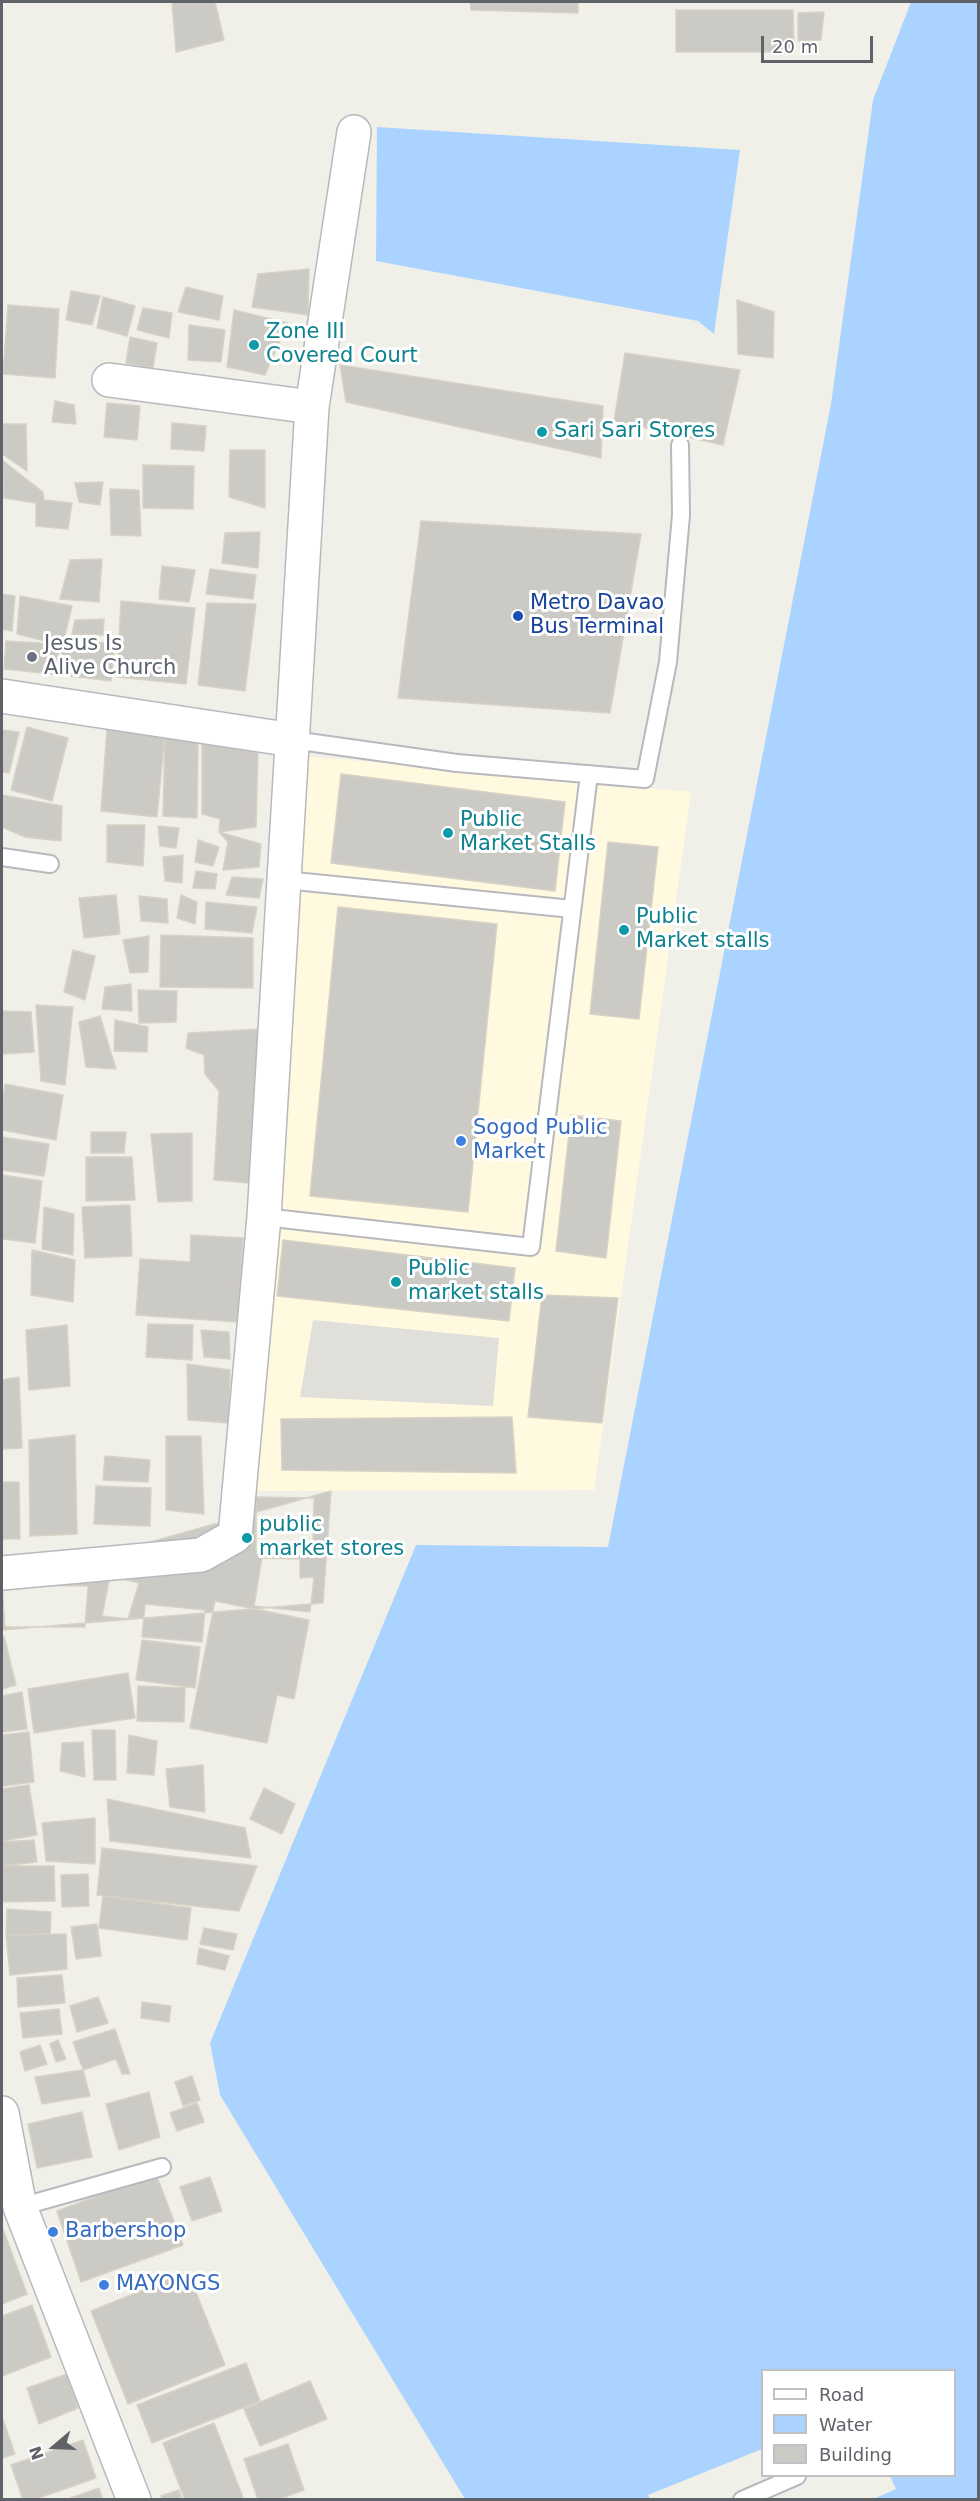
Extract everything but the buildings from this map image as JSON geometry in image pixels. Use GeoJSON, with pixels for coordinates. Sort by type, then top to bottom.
{"type":"FeatureCollection","features":[{"type":"Feature","properties":{"kind":"street"},"geometry":{"type":"LineString","coordinates":[[2,1573],[201,1554],[235,1536],[264,1217],[312,407],[354,132]]}},
{"type":"Feature","properties":{"kind":"street"},"geometry":{"type":"LineString","coordinates":[[109,380],[312,407]]}},
{"type":"Feature","properties":{"kind":"street"},"geometry":{"type":"LineString","coordinates":[[2,696],[293,740]]}},
{"type":"Feature","properties":{"kind":"street"},"geometry":{"type":"LineString","coordinates":[[2,2113],[11,2209],[134,2499]]}},
{"type":"Feature","properties":{"kind":"lane"},"geometry":{"type":"LineString","coordinates":[[293,740],[458,763],[645,779],[668,662],[681,515],[680,444]]}},
{"type":"Feature","properties":{"kind":"lane"},"geometry":{"type":"LineString","coordinates":[[264,1217],[531,1247],[589,774]]}},
{"type":"Feature","properties":{"kind":"lane"},"geometry":{"type":"LineString","coordinates":[[2,857],[50,864]]}},
{"type":"Feature","properties":{"kind":"lane"},"geometry":{"type":"LineString","coordinates":[[285,880],[572,909]]}},
{"type":"Feature","properties":{"kind":"lane"},"geometry":{"type":"LineString","coordinates":[[11,2209],[162,2167]]}},
{"type":"Feature","properties":{"kind":"lane"},"geometry":{"type":"LineString","coordinates":[[742,2499],[792,2477]]}},
{"type":"Feature","properties":{"kind":"shaded area","name":"Sogod Public Market"},"geometry":{"type":"Polygon","coordinates":[[[306,756],[691,792],[594,1490],[255,1491],[306,756]]]}},
{"type":"Feature","properties":{"kind":"shaded area"},"geometry":{"type":"Polygon","coordinates":[[[313,1320],[499,1338],[493,1406],[300,1397],[313,1320]]]}},
{"type":"Feature","properties":{"kind":"water"},"geometry":{"type":"Polygon","coordinates":[[[911,2],[978,2],[978,2499],[465,2499],[220,2095],[210,2043],[416,1545],[608,1547],[831,404],[873,100],[911,2]]]}},
{"type":"Feature","properties":{"kind":"water"},"geometry":{"type":"Polygon","coordinates":[[[377,127],[740,150],[714,334],[698,321],[376,261],[377,127]]]}},
{"type":"Feature","properties":{"kind":"pier"},"geometry":{"type":"Polygon","coordinates":[[[761,2449],[761,2477],[890,2477],[896,2489],[871,2500],[650,2499],[648,2495],[761,2449]]]}},
{"type":"Feature","properties":{"kind":"place","name":"Zone III Covered Court"},"geometry":{"type":"Point","coordinates":[254,345]}},
{"type":"Feature","properties":{"kind":"place","name":"Sari Sari Stores"},"geometry":{"type":"Point","coordinates":[542,432]}},
{"type":"Feature","properties":{"kind":"place","name":"Metro Davao Bus Terminal"},"geometry":{"type":"Point","coordinates":[518,616]}},
{"type":"Feature","properties":{"kind":"place","name":"Jesus Is Alive Church"},"geometry":{"type":"Point","coordinates":[32,657]}},
{"type":"Feature","properties":{"kind":"place","name":"Public Market Stalls"},"geometry":{"type":"Point","coordinates":[448,833]}},
{"type":"Feature","properties":{"kind":"place","name":"Public Market stalls"},"geometry":{"type":"Point","coordinates":[624,930]}},
{"type":"Feature","properties":{"kind":"place","name":"Sogod Public Market"},"geometry":{"type":"Point","coordinates":[461,1141]}},
{"type":"Feature","properties":{"kind":"place","name":"Public market stalls"},"geometry":{"type":"Point","coordinates":[396,1282]}},
{"type":"Feature","properties":{"kind":"place","name":"public market stores"},"geometry":{"type":"Point","coordinates":[247,1538]}},
{"type":"Feature","properties":{"kind":"place","name":"Barbershop"},"geometry":{"type":"Point","coordinates":[53,2232]}},
{"type":"Feature","properties":{"kind":"place","name":"MAYONGS"},"geometry":{"type":"Point","coordinates":[104,2285]}}]}
